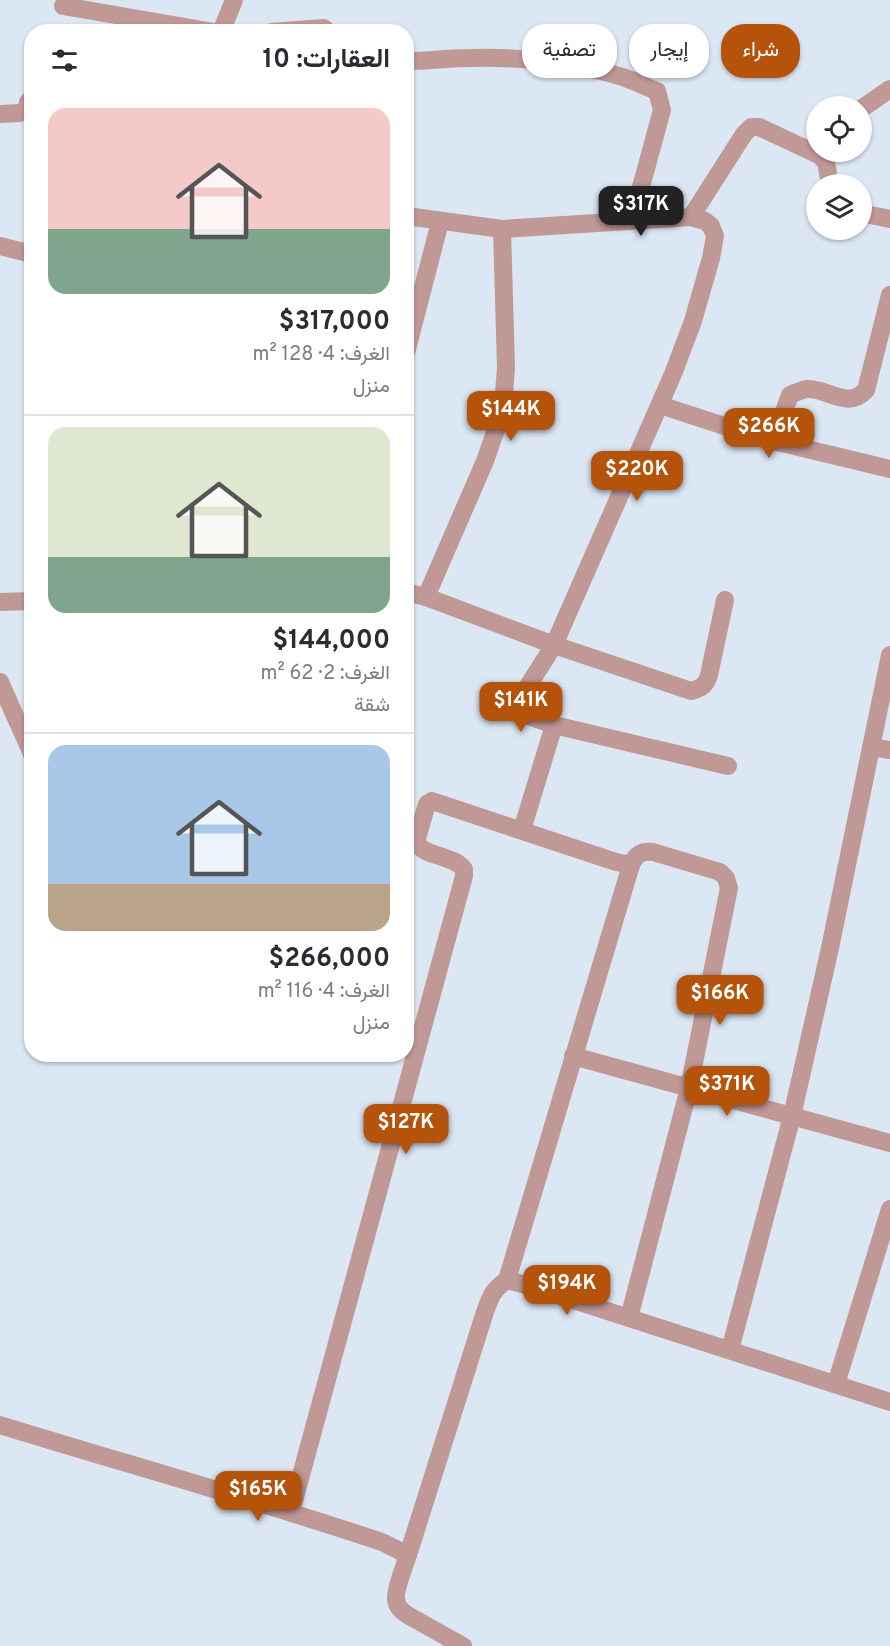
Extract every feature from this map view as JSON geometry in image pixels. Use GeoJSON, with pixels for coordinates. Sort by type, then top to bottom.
{"type":"FeatureCollection","features":[{"type":"Feature","properties":{"kind":"street"},"geometry":{"type":"LineString","coordinates":[[224,24],[234,0]]}},
{"type":"Feature","properties":{"kind":"street"},"geometry":{"type":"LineString","coordinates":[[63,6],[168,24]]}},
{"type":"Feature","properties":{"kind":"street"},"geometry":{"type":"LineString","coordinates":[[414,61],[472,58],[541,61],[623,77],[657,92],[663,111],[632,220]]}},
{"type":"Feature","properties":{"kind":"street"},"geometry":{"type":"LineString","coordinates":[[872,101],[890,89]]}},
{"type":"Feature","properties":{"kind":"street"},"geometry":{"type":"LineString","coordinates":[[0,114],[24,111]]}},
{"type":"Feature","properties":{"kind":"street"},"geometry":{"type":"LineString","coordinates":[[691,217],[744,134],[751,127],[759,127],[806,149]]}},
{"type":"Feature","properties":{"kind":"street"},"geometry":{"type":"LineString","coordinates":[[872,215],[890,219]]}},
{"type":"Feature","properties":{"kind":"street"},"geometry":{"type":"LineString","coordinates":[[414,217],[501,229],[691,217],[705,220],[711,226],[715,236],[711,258],[690,332],[554,645],[519,700],[518,706],[523,714],[554,725],[728,766]]}},
{"type":"Feature","properties":{"kind":"street"},"geometry":{"type":"LineString","coordinates":[[414,322],[440,222]]}},
{"type":"Feature","properties":{"kind":"street"},"geometry":{"type":"LineString","coordinates":[[426,597],[485,461],[499,421],[506,368],[501,229]]}},
{"type":"Feature","properties":{"kind":"street"},"geometry":{"type":"LineString","coordinates":[[0,246],[24,252]]}},
{"type":"Feature","properties":{"kind":"street"},"geometry":{"type":"LineString","coordinates":[[773,441],[790,395],[809,389],[852,400],[866,390],[890,295]]}},
{"type":"Feature","properties":{"kind":"street"},"geometry":{"type":"LineString","coordinates":[[660,405],[773,441],[890,469]]}},
{"type":"Feature","properties":{"kind":"street"},"geometry":{"type":"LineString","coordinates":[[414,594],[554,645],[692,691],[700,689],[707,683],[725,600]]}},
{"type":"Feature","properties":{"kind":"street"},"geometry":{"type":"LineString","coordinates":[[0,602],[24,601]]}},
{"type":"Feature","properties":{"kind":"street"},"geometry":{"type":"LineString","coordinates":[[730,1350],[792,1116],[830,948],[890,655]]}},
{"type":"Feature","properties":{"kind":"street"},"geometry":{"type":"LineString","coordinates":[[0,682],[24,736]]}},
{"type":"Feature","properties":{"kind":"street"},"geometry":{"type":"LineString","coordinates":[[522,830],[554,725]]}},
{"type":"Feature","properties":{"kind":"street"},"geometry":{"type":"LineString","coordinates":[[871,747],[890,750]]}},
{"type":"Feature","properties":{"kind":"street"},"geometry":{"type":"LineString","coordinates":[[414,1060],[464,876],[464,869],[457,862],[417,846],[416,839],[429,801],[631,865]]}},
{"type":"Feature","properties":{"kind":"street"},"geometry":{"type":"LineString","coordinates":[[463,1646],[403,1612],[396,1598],[484,1315],[492,1294],[507,1280],[631,865],[639,853],[645,851],[720,872],[726,878],[729,888],[689,1088],[629,1318]]}},
{"type":"Feature","properties":{"kind":"street"},"geometry":{"type":"LineString","coordinates":[[573,1056],[890,1143]]}},
{"type":"Feature","properties":{"kind":"street"},"geometry":{"type":"LineString","coordinates":[[291,1512],[413,1062]]}},
{"type":"Feature","properties":{"kind":"street"},"geometry":{"type":"LineString","coordinates":[[836,1384],[890,1209]]}},
{"type":"Feature","properties":{"kind":"street"},"geometry":{"type":"LineString","coordinates":[[507,1280],[890,1402]]}},
{"type":"Feature","properties":{"kind":"street"},"geometry":{"type":"LineString","coordinates":[[0,1425],[291,1512],[382,1542],[408,1555]]}}]}
